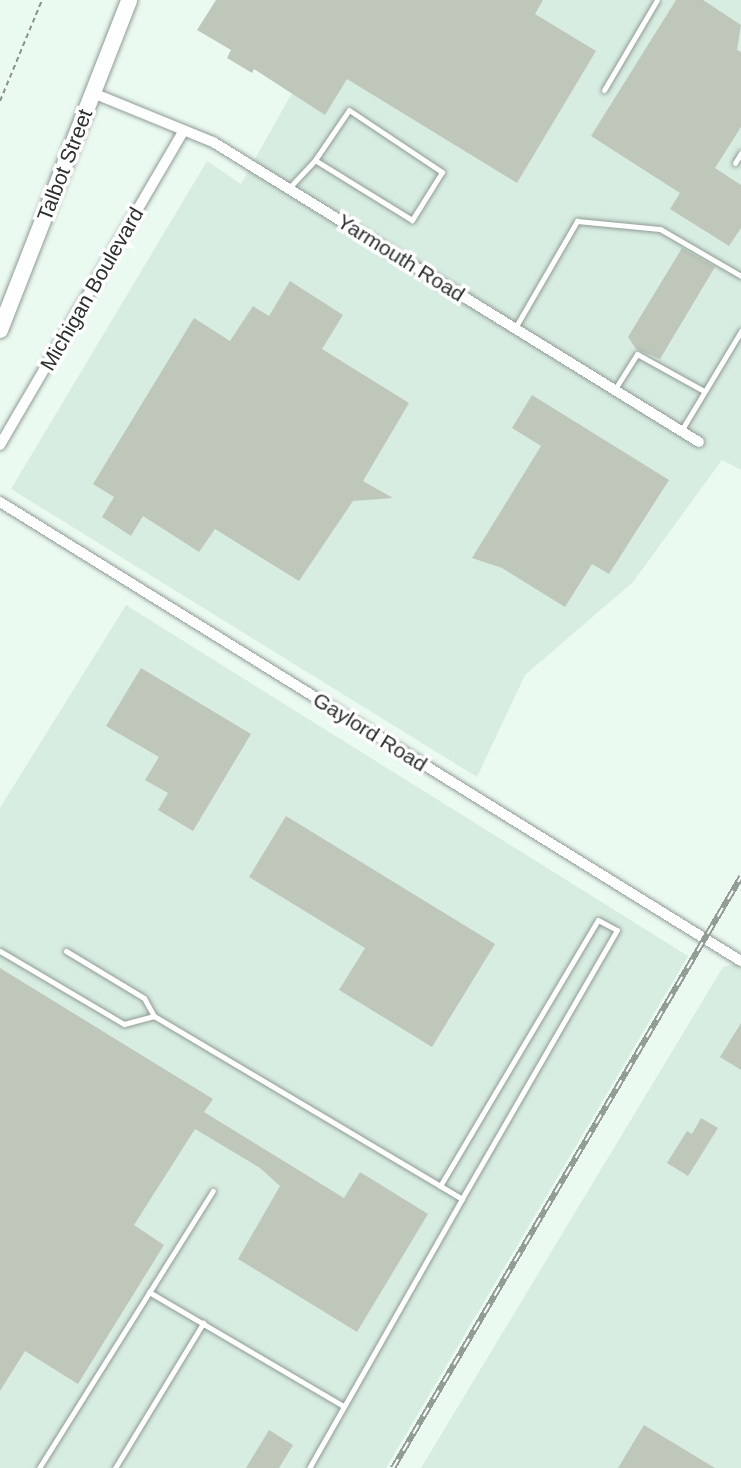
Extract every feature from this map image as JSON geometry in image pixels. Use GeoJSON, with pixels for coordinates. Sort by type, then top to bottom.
{"type":"FeatureCollection","features":[{"type":"Feature","properties":{"kind":"main road","name":"Talbot Street"},"geometry":{"type":"LineString","coordinates":[[0,330],[129,0]]}},
{"type":"Feature","properties":{"kind":"street","name":"Yarmouth Road"},"geometry":{"type":"LineString","coordinates":[[93,93],[213,142],[699,442]]}},
{"type":"Feature","properties":{"kind":"street","name":"Michigan Boulevard"},"geometry":{"type":"LineString","coordinates":[[0,445],[183,132]]}},
{"type":"Feature","properties":{"kind":"street","name":"Gaylord Road"},"geometry":{"type":"LineString","coordinates":[[0,502],[741,961]]}},
{"type":"Feature","properties":{"kind":"lane"},"geometry":{"type":"LineString","coordinates":[[604,90],[657,0]]}},
{"type":"Feature","properties":{"kind":"lane"},"geometry":{"type":"LineString","coordinates":[[289,188],[315,160],[349,110],[442,172],[412,220],[315,160]]}},
{"type":"Feature","properties":{"kind":"lane"},"geometry":{"type":"LineString","coordinates":[[735,163],[741,153]]}},
{"type":"Feature","properties":{"kind":"lane"},"geometry":{"type":"LineString","coordinates":[[515,328],[577,221],[660,229],[741,276]]}},
{"type":"Feature","properties":{"kind":"lane"},"geometry":{"type":"LineString","coordinates":[[681,431],[741,331]]}},
{"type":"Feature","properties":{"kind":"lane"},"geometry":{"type":"LineString","coordinates":[[615,389],[636,354],[704,391]]}},
{"type":"Feature","properties":{"kind":"lane"},"geometry":{"type":"LineString","coordinates":[[309,1468],[617,930],[598,920],[440,1186]]}},
{"type":"Feature","properties":{"kind":"lane"},"geometry":{"type":"LineString","coordinates":[[0,951],[124,1024],[154,1016]]}},
{"type":"Feature","properties":{"kind":"lane"},"geometry":{"type":"LineString","coordinates":[[66,951],[144,998],[154,1016],[462,1199]]}},
{"type":"Feature","properties":{"kind":"lane"},"geometry":{"type":"LineString","coordinates":[[39,1468],[213,1191]]}},
{"type":"Feature","properties":{"kind":"lane"},"geometry":{"type":"LineString","coordinates":[[149,1292],[343,1406]]}},
{"type":"Feature","properties":{"kind":"lane"},"geometry":{"type":"LineString","coordinates":[[115,1468],[203,1323]]}},
{"type":"Feature","properties":{"kind":"path"},"geometry":{"type":"LineString","coordinates":[[0,101],[42,0]]}},
{"type":"Feature","properties":{"kind":"shaded area"},"geometry":{"type":"Polygon","coordinates":[[[344,0],[741,0],[741,470],[722,460],[633,582],[525,675],[477,777],[11,489],[207,161],[241,184],[344,0]]]}},
{"type":"Feature","properties":{"kind":"shaded area"},"geometry":{"type":"Polygon","coordinates":[[[126,605],[688,956],[386,1468],[0,1468],[0,808],[126,605]]]}},
{"type":"Feature","properties":{"kind":"shaded area"},"geometry":{"type":"Polygon","coordinates":[[[741,963],[741,1468],[421,1468],[723,967],[741,963]]]}},
{"type":"Feature","properties":{"kind":"building"},"geometry":{"type":"Polygon","coordinates":[[[216,0],[543,0],[535,14],[596,51],[517,183],[347,79],[325,115],[254,69],[252,73],[227,58],[231,50],[197,30],[216,0]]]}},
{"type":"Feature","properties":{"kind":"building"},"geometry":{"type":"Polygon","coordinates":[[[676,0],[703,0],[741,25],[737,50],[741,52],[741,127],[715,168],[741,185],[741,228],[729,246],[670,209],[680,193],[591,136],[676,0]]]}},
{"type":"Feature","properties":{"kind":"building"},"geometry":{"type":"Polygon","coordinates":[[[682,248],[715,267],[660,359],[636,349],[628,337],[682,248]]]}},
{"type":"Feature","properties":{"kind":"building"},"geometry":{"type":"Polygon","coordinates":[[[290,281],[343,315],[322,349],[409,403],[363,481],[393,498],[353,501],[299,581],[215,529],[199,552],[143,516],[131,536],[102,517],[114,497],[93,484],[194,318],[230,341],[253,306],[269,316],[290,281]]]}},
{"type":"Feature","properties":{"kind":"building"},"geometry":{"type":"Polygon","coordinates":[[[532,395],[669,480],[609,574],[592,564],[565,607],[502,568],[472,558],[541,446],[512,428],[532,395]]]}},
{"type":"Feature","properties":{"kind":"building"},"geometry":{"type":"Polygon","coordinates":[[[141,668],[251,734],[193,831],[158,810],[168,793],[145,780],[159,757],[106,726],[141,668]]]}},
{"type":"Feature","properties":{"kind":"building"},"geometry":{"type":"Polygon","coordinates":[[[286,816],[495,944],[432,1047],[339,990],[365,948],[249,877],[286,816]]]}},
{"type":"Feature","properties":{"kind":"building"},"geometry":{"type":"Polygon","coordinates":[[[0,968],[213,1099],[204,1112],[344,1198],[360,1172],[428,1214],[357,1332],[238,1259],[280,1186],[260,1168],[195,1129],[134,1225],[164,1245],[78,1384],[25,1351],[0,1391],[0,968]]]}},
{"type":"Feature","properties":{"kind":"building"},"geometry":{"type":"Polygon","coordinates":[[[741,1023],[741,1070],[720,1057],[741,1023]]]}},
{"type":"Feature","properties":{"kind":"building"},"geometry":{"type":"Polygon","coordinates":[[[701,1118],[718,1128],[688,1176],[667,1163],[687,1131],[692,1134],[701,1118]]]}},
{"type":"Feature","properties":{"kind":"building"},"geometry":{"type":"Polygon","coordinates":[[[644,1425],[715,1468],[618,1468],[644,1425]]]}},
{"type":"Feature","properties":{"kind":"building"},"geometry":{"type":"Polygon","coordinates":[[[269,1430],[293,1445],[279,1468],[246,1468],[269,1430]]]}},
{"type":"Feature","properties":{"kind":"railway"},"geometry":{"type":"LineString","coordinates":[[393,1468],[741,877]]}}]}
